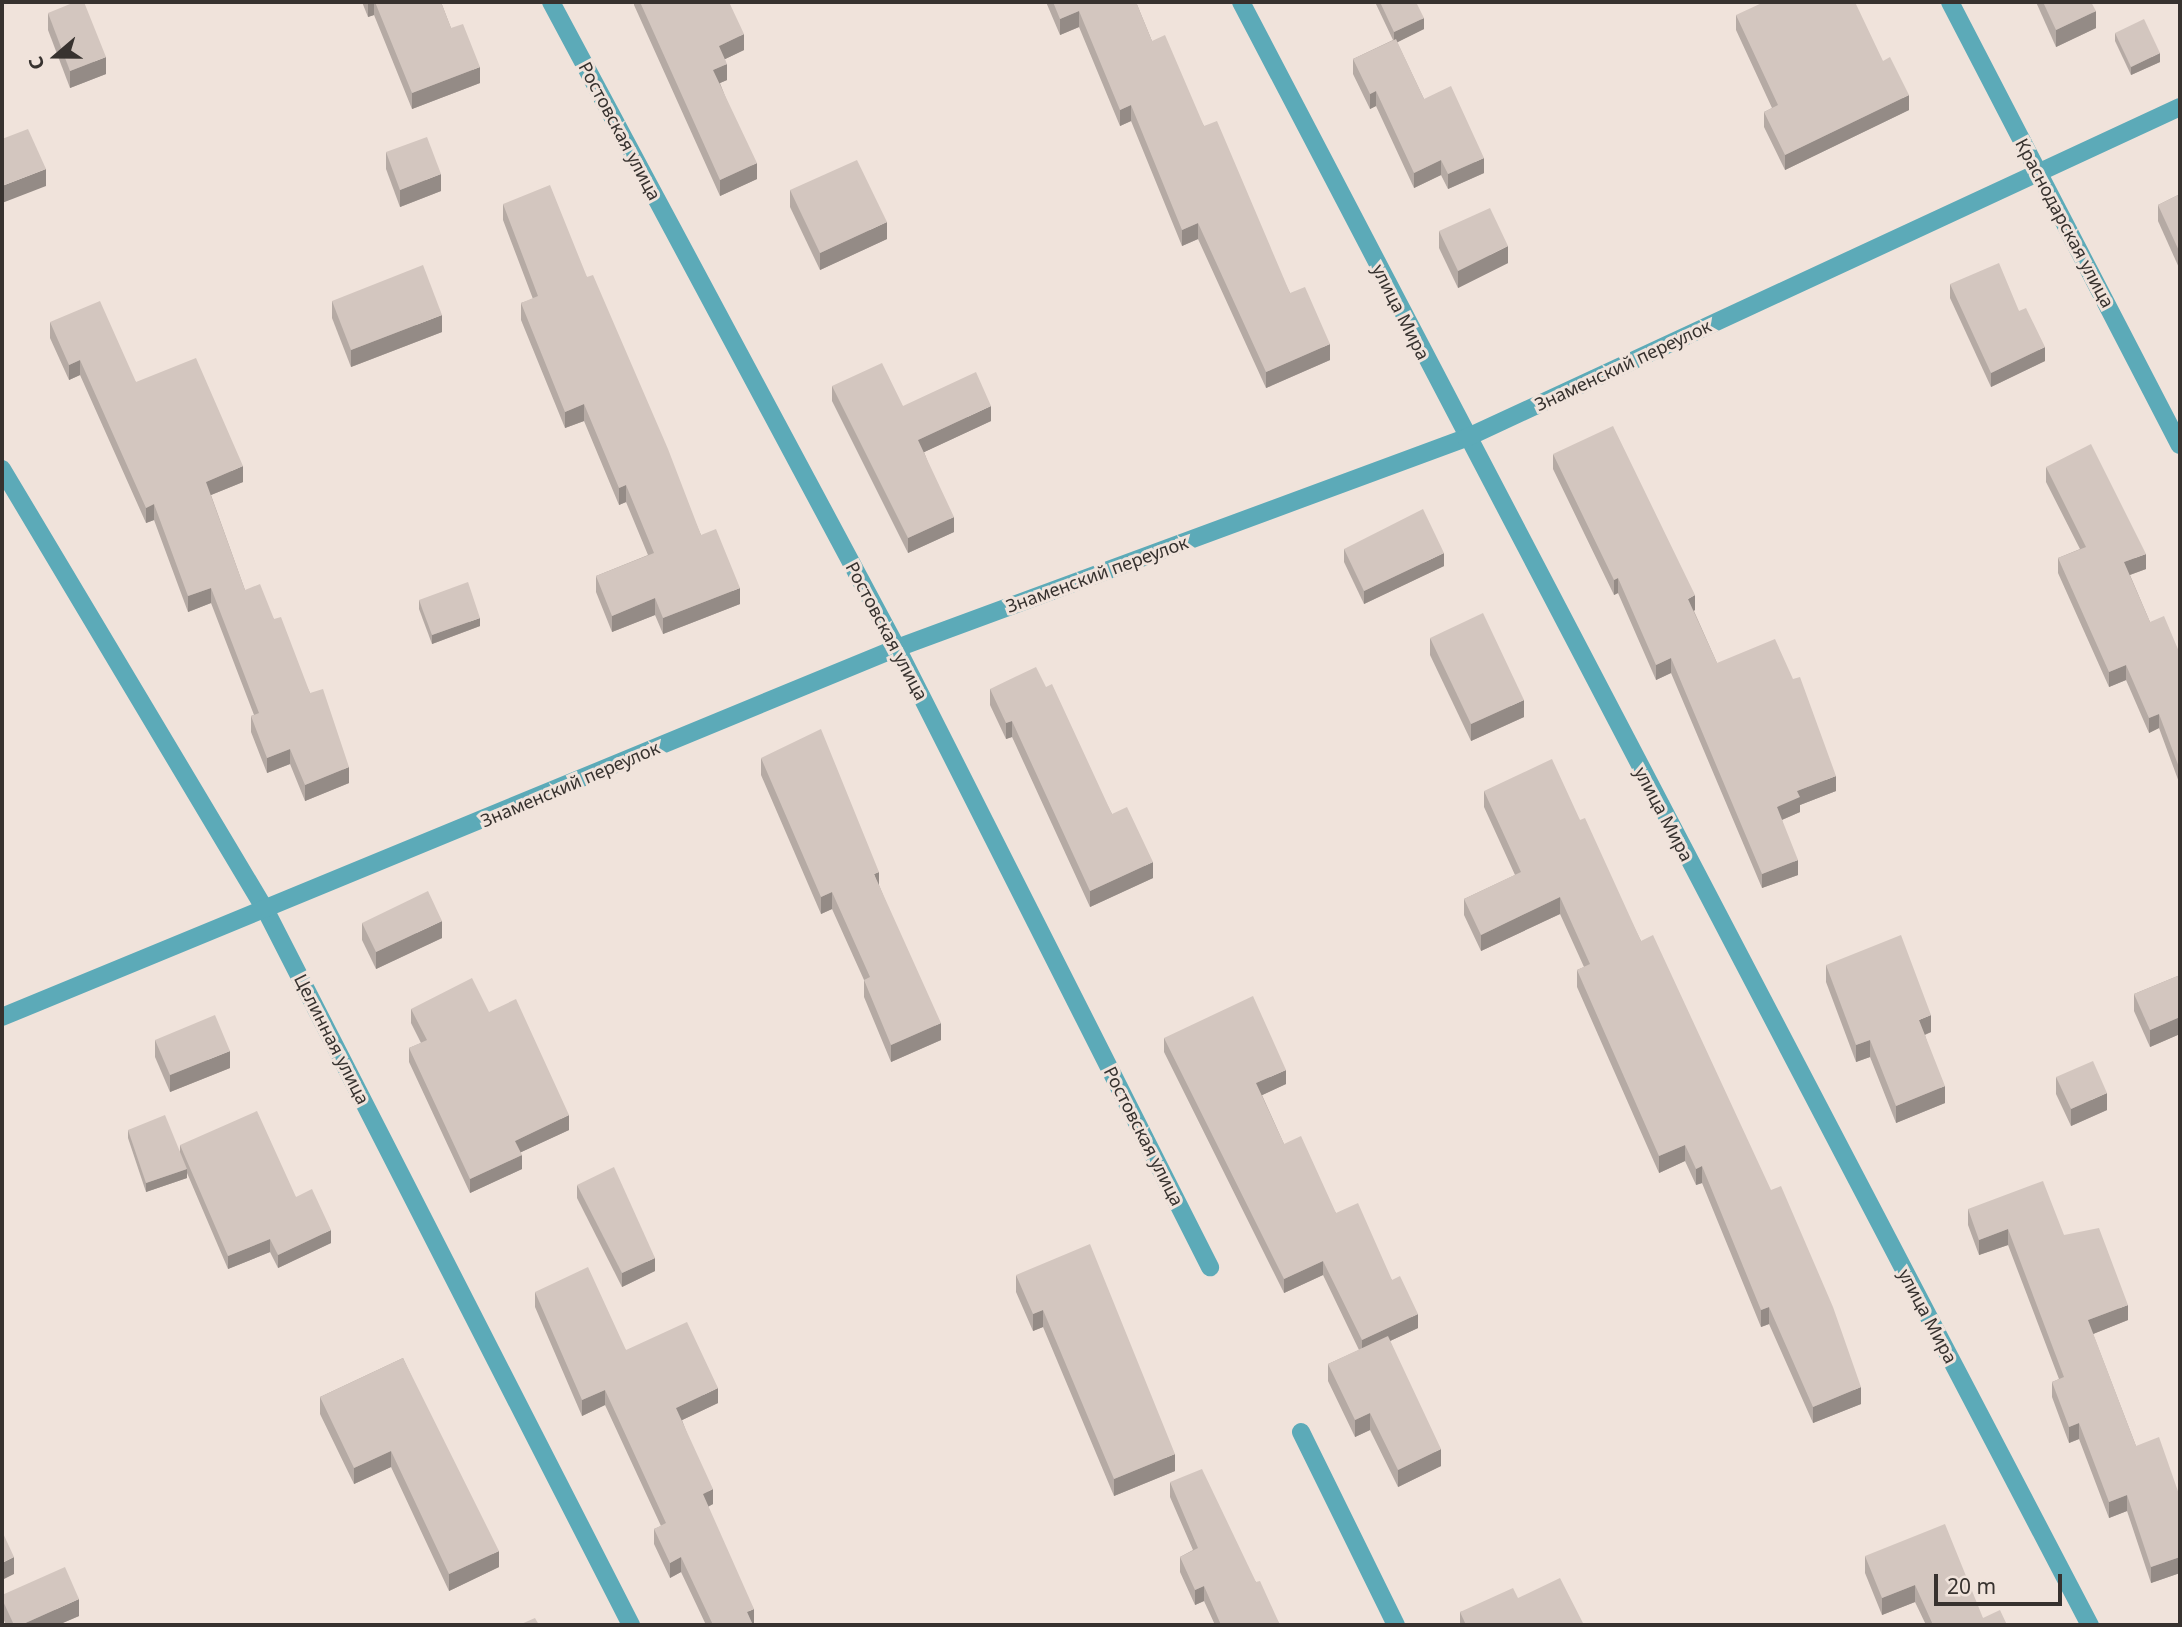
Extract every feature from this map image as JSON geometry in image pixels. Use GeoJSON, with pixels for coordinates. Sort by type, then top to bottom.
{"type":"FeatureCollection","features":[{"type":"Feature","properties":{"kind":"street","name":"Ростовская улица"},"geometry":{"type":"LineString","coordinates":[[551,2],[897,648],[1210,1267]]}},
{"type":"Feature","properties":{"kind":"street","name":"улица Мира"},"geometry":{"type":"LineString","coordinates":[[1241,2],[1466,438],[2090,1625]]}},
{"type":"Feature","properties":{"kind":"street","name":"Краснодарская улица"},"geometry":{"type":"LineString","coordinates":[[1950,2],[2180,445]]}},
{"type":"Feature","properties":{"kind":"street","name":"Знаменский переулок"},"geometry":{"type":"LineString","coordinates":[[2,1017],[267,911],[897,648],[1466,438],[2180,107]]}},
{"type":"Feature","properties":{"kind":"street","name":"Целинная улица"},"geometry":{"type":"LineString","coordinates":[[2,469],[267,911],[631,1625]]}},
{"type":"Feature","properties":{"kind":"street"},"geometry":{"type":"LineString","coordinates":[[1301,1432],[1396,1625]]}},
{"type":"Feature","properties":{"kind":"building"},"geometry":{"type":"Polygon","coordinates":[[[75,2],[84,2],[106,57],[70,71],[48,13],[75,2]]]}},
{"type":"Feature","properties":{"kind":"building"},"geometry":{"type":"Polygon","coordinates":[[[375,2],[441,2],[451,28],[463,24],[480,67],[412,93],[375,2]]]}},
{"type":"Feature","properties":{"kind":"building"},"geometry":{"type":"Polygon","coordinates":[[[640,2],[729,2],[744,34],[719,46],[727,64],[713,70],[757,163],[720,180],[640,2]]]}},
{"type":"Feature","properties":{"kind":"building"},"geometry":{"type":"Polygon","coordinates":[[[1053,2],[1136,2],[1152,41],[1165,35],[1204,126],[1217,121],[1290,293],[1305,287],[1330,344],[1266,372],[1198,223],[1182,230],[1131,105],[1120,110],[1079,11],[1060,19],[1053,2]]]}},
{"type":"Feature","properties":{"kind":"building"},"geometry":{"type":"Polygon","coordinates":[[[1380,2],[1416,2],[1424,18],[1394,32],[1380,2]]]}},
{"type":"Feature","properties":{"kind":"building"},"geometry":{"type":"Polygon","coordinates":[[[1764,2],[1855,2],[1883,61],[1890,57],[1909,95],[1785,155],[1764,112],[1778,105],[1736,15],[1764,2]]]}},
{"type":"Feature","properties":{"kind":"building"},"geometry":{"type":"Polygon","coordinates":[[[2043,2],[2091,2],[2096,11],[2056,30],[2043,2]]]}},
{"type":"Feature","properties":{"kind":"building"},"geometry":{"type":"Polygon","coordinates":[[[2144,19],[2160,53],[2131,67],[2115,33],[2144,19]]]}},
{"type":"Feature","properties":{"kind":"building"},"geometry":{"type":"Polygon","coordinates":[[[1396,39],[1424,99],[1451,86],[1484,158],[1448,174],[1441,160],[1414,173],[1376,91],[1370,94],[1353,59],[1396,39]]]}},
{"type":"Feature","properties":{"kind":"building"},"geometry":{"type":"Polygon","coordinates":[[[28,129],[46,169],[2,186],[2,139],[28,129]]]}},
{"type":"Feature","properties":{"kind":"building"},"geometry":{"type":"Polygon","coordinates":[[[427,137],[441,174],[400,190],[386,152],[427,137]]]}},
{"type":"Feature","properties":{"kind":"building"},"geometry":{"type":"Polygon","coordinates":[[[857,160],[887,222],[820,253],[790,190],[857,160]]]}},
{"type":"Feature","properties":{"kind":"building"},"geometry":{"type":"Polygon","coordinates":[[[550,185],[587,277],[593,275],[668,449],[701,535],[716,529],[740,588],[663,618],[655,598],[612,616],[596,576],[654,553],[626,485],[619,488],[584,404],[565,412],[521,303],[538,296],[503,204],[550,185]]]}},
{"type":"Feature","properties":{"kind":"building"},"geometry":{"type":"Polygon","coordinates":[[[2180,194],[2180,253],[2158,205],[2180,194]]]}},
{"type":"Feature","properties":{"kind":"building"},"geometry":{"type":"Polygon","coordinates":[[[1490,208],[1508,246],[1458,271],[1439,231],[1490,208]]]}},
{"type":"Feature","properties":{"kind":"building"},"geometry":{"type":"Polygon","coordinates":[[[1999,263],[2019,311],[2026,308],[2045,347],[1991,373],[1950,284],[1999,263]]]}},
{"type":"Feature","properties":{"kind":"building"},"geometry":{"type":"Polygon","coordinates":[[[423,265],[442,315],[351,350],[332,301],[423,265]]]}},
{"type":"Feature","properties":{"kind":"building"},"geometry":{"type":"Polygon","coordinates":[[[100,301],[136,382],[196,358],[243,466],[206,482],[245,590],[260,584],[274,619],[281,617],[310,693],[323,689],[349,767],[305,785],[290,749],[267,758],[251,716],[259,713],[211,588],[188,596],[154,504],[146,508],[80,360],[69,365],[50,322],[100,301]]]}},
{"type":"Feature","properties":{"kind":"building"},"geometry":{"type":"Polygon","coordinates":[[[882,363],[903,406],[976,372],[991,406],[918,440],[954,517],[908,538],[832,386],[882,363]]]}},
{"type":"Feature","properties":{"kind":"building"},"geometry":{"type":"Polygon","coordinates":[[[1613,426],[1695,595],[1688,599],[1717,663],[1775,639],[1793,679],[1800,677],[1836,776],[1797,791],[1800,797],[1777,807],[1798,860],[1762,874],[1671,658],[1656,665],[1618,578],[1614,580],[1553,454],[1613,426]]]}},
{"type":"Feature","properties":{"kind":"building"},"geometry":{"type":"Polygon","coordinates":[[[2091,444],[2146,554],[2124,562],[2150,622],[2164,616],[2180,654],[2180,770],[2159,714],[2149,718],[2126,665],[2109,672],[2058,558],[2086,547],[2046,467],[2091,444]]]}},
{"type":"Feature","properties":{"kind":"building"},"geometry":{"type":"Polygon","coordinates":[[[1423,509],[1444,553],[1364,591],[1344,549],[1423,509]]]}},
{"type":"Feature","properties":{"kind":"building"},"geometry":{"type":"Polygon","coordinates":[[[468,582],[480,618],[432,635],[419,600],[468,582]]]}},
{"type":"Feature","properties":{"kind":"building"},"geometry":{"type":"Polygon","coordinates":[[[1483,613],[1524,700],[1471,724],[1430,638],[1483,613]]]}},
{"type":"Feature","properties":{"kind":"building"},"geometry":{"type":"Polygon","coordinates":[[[1036,667],[1046,687],[1052,684],[1112,814],[1127,807],[1153,862],[1090,891],[1012,721],[1006,723],[990,689],[1036,667]]]}},
{"type":"Feature","properties":{"kind":"building"},"geometry":{"type":"Polygon","coordinates":[[[821,729],[879,872],[874,874],[941,1023],[891,1045],[864,980],[870,977],[832,892],[821,897],[761,758],[821,729]]]}},
{"type":"Feature","properties":{"kind":"building"},"geometry":{"type":"Polygon","coordinates":[[[1552,759],[1580,820],[1585,818],[1641,941],[1653,935],[1771,1190],[1781,1186],[1833,1307],[1861,1387],[1813,1407],[1769,1307],[1761,1310],[1702,1166],[1696,1169],[1685,1145],[1659,1156],[1577,970],[1590,964],[1560,897],[1481,935],[1464,899],[1521,872],[1484,791],[1552,759]]]}},
{"type":"Feature","properties":{"kind":"building"},"geometry":{"type":"Polygon","coordinates":[[[428,891],[442,921],[376,952],[362,923],[428,891]]]}},
{"type":"Feature","properties":{"kind":"building"},"geometry":{"type":"Polygon","coordinates":[[[1901,935],[1931,1015],[1919,1020],[1945,1086],[1896,1106],[1870,1040],[1856,1045],[1826,965],[1901,935]]]}},
{"type":"Feature","properties":{"kind":"building"},"geometry":{"type":"Polygon","coordinates":[[[2180,975],[2180,1017],[2150,1030],[2134,994],[2180,975]]]}},
{"type":"Feature","properties":{"kind":"building"},"geometry":{"type":"Polygon","coordinates":[[[472,978],[489,1012],[516,999],[569,1115],[515,1141],[522,1155],[470,1179],[409,1048],[427,1040],[411,1009],[472,978]]]}},
{"type":"Feature","properties":{"kind":"building"},"geometry":{"type":"Polygon","coordinates":[[[1253,996],[1286,1070],[1256,1083],[1284,1144],[1301,1136],[1336,1213],[1358,1203],[1392,1280],[1400,1276],[1418,1314],[1362,1340],[1323,1261],[1284,1279],[1164,1038],[1253,996]]]}},
{"type":"Feature","properties":{"kind":"building"},"geometry":{"type":"Polygon","coordinates":[[[215,1015],[230,1051],[170,1075],[155,1040],[215,1015]]]}},
{"type":"Feature","properties":{"kind":"building"},"geometry":{"type":"Polygon","coordinates":[[[2093,1061],[2107,1093],[2071,1109],[2056,1077],[2093,1061]]]}},
{"type":"Feature","properties":{"kind":"building"},"geometry":{"type":"Polygon","coordinates":[[[257,1111],[296,1197],[312,1189],[331,1230],[278,1255],[270,1239],[228,1256],[180,1145],[257,1111]]]}},
{"type":"Feature","properties":{"kind":"building"},"geometry":{"type":"Polygon","coordinates":[[[165,1115],[187,1169],[146,1183],[128,1130],[165,1115]]]}},
{"type":"Feature","properties":{"kind":"building"},"geometry":{"type":"Polygon","coordinates":[[[614,1167],[655,1258],[622,1273],[577,1185],[614,1167]]]}},
{"type":"Feature","properties":{"kind":"building"},"geometry":{"type":"Polygon","coordinates":[[[2043,1181],[2064,1235],[2099,1228],[2128,1305],[2088,1320],[2136,1446],[2159,1437],[2180,1497],[2180,1557],[2151,1567],[2127,1495],[2109,1502],[2079,1423],[2069,1427],[2052,1382],[2064,1377],[2008,1229],[1979,1240],[1968,1209],[2043,1181]]]}},
{"type":"Feature","properties":{"kind":"building"},"geometry":{"type":"Polygon","coordinates":[[[1090,1244],[1175,1454],[1114,1479],[1043,1310],[1033,1314],[1016,1275],[1090,1244]]]}},
{"type":"Feature","properties":{"kind":"building"},"geometry":{"type":"Polygon","coordinates":[[[588,1267],[626,1350],[687,1322],[718,1388],[676,1408],[713,1489],[703,1494],[754,1609],[747,1612],[753,1625],[713,1625],[681,1557],[670,1563],[654,1529],[666,1523],[605,1390],[582,1400],[535,1292],[588,1267]]]}},
{"type":"Feature","properties":{"kind":"building"},"geometry":{"type":"Polygon","coordinates":[[[1388,1336],[1441,1449],[1398,1470],[1370,1413],[1355,1420],[1328,1364],[1388,1336]]]}},
{"type":"Feature","properties":{"kind":"building"},"geometry":{"type":"Polygon","coordinates":[[[403,1358],[499,1551],[449,1574],[391,1451],[354,1468],[320,1397],[403,1358]]]}},
{"type":"Feature","properties":{"kind":"building"},"geometry":{"type":"Polygon","coordinates":[[[1202,1469],[1256,1582],[1260,1581],[1280,1625],[1221,1625],[1204,1586],[1195,1590],[1180,1557],[1198,1548],[1170,1482],[1202,1469]]]}},
{"type":"Feature","properties":{"kind":"building"},"geometry":{"type":"Polygon","coordinates":[[[1945,1524],[1983,1618],[2000,1610],[2007,1625],[1933,1625],[1915,1585],[1882,1598],[1865,1556],[1945,1524]]]}},
{"type":"Feature","properties":{"kind":"building"},"geometry":{"type":"Polygon","coordinates":[[[2,1531],[14,1557],[2,1563],[2,1531]]]}},
{"type":"Feature","properties":{"kind":"building"},"geometry":{"type":"Polygon","coordinates":[[[65,1567],[79,1599],[21,1625],[14,1625],[2,1595],[65,1567]]]}},
{"type":"Feature","properties":{"kind":"building"},"geometry":{"type":"Polygon","coordinates":[[[1560,1578],[1584,1625],[1466,1625],[1460,1612],[1513,1588],[1518,1598],[1560,1578]]]}},
{"type":"Feature","properties":{"kind":"building"},"geometry":{"type":"Polygon","coordinates":[[[535,1618],[539,1625],[519,1625],[535,1618]]]}}]}
